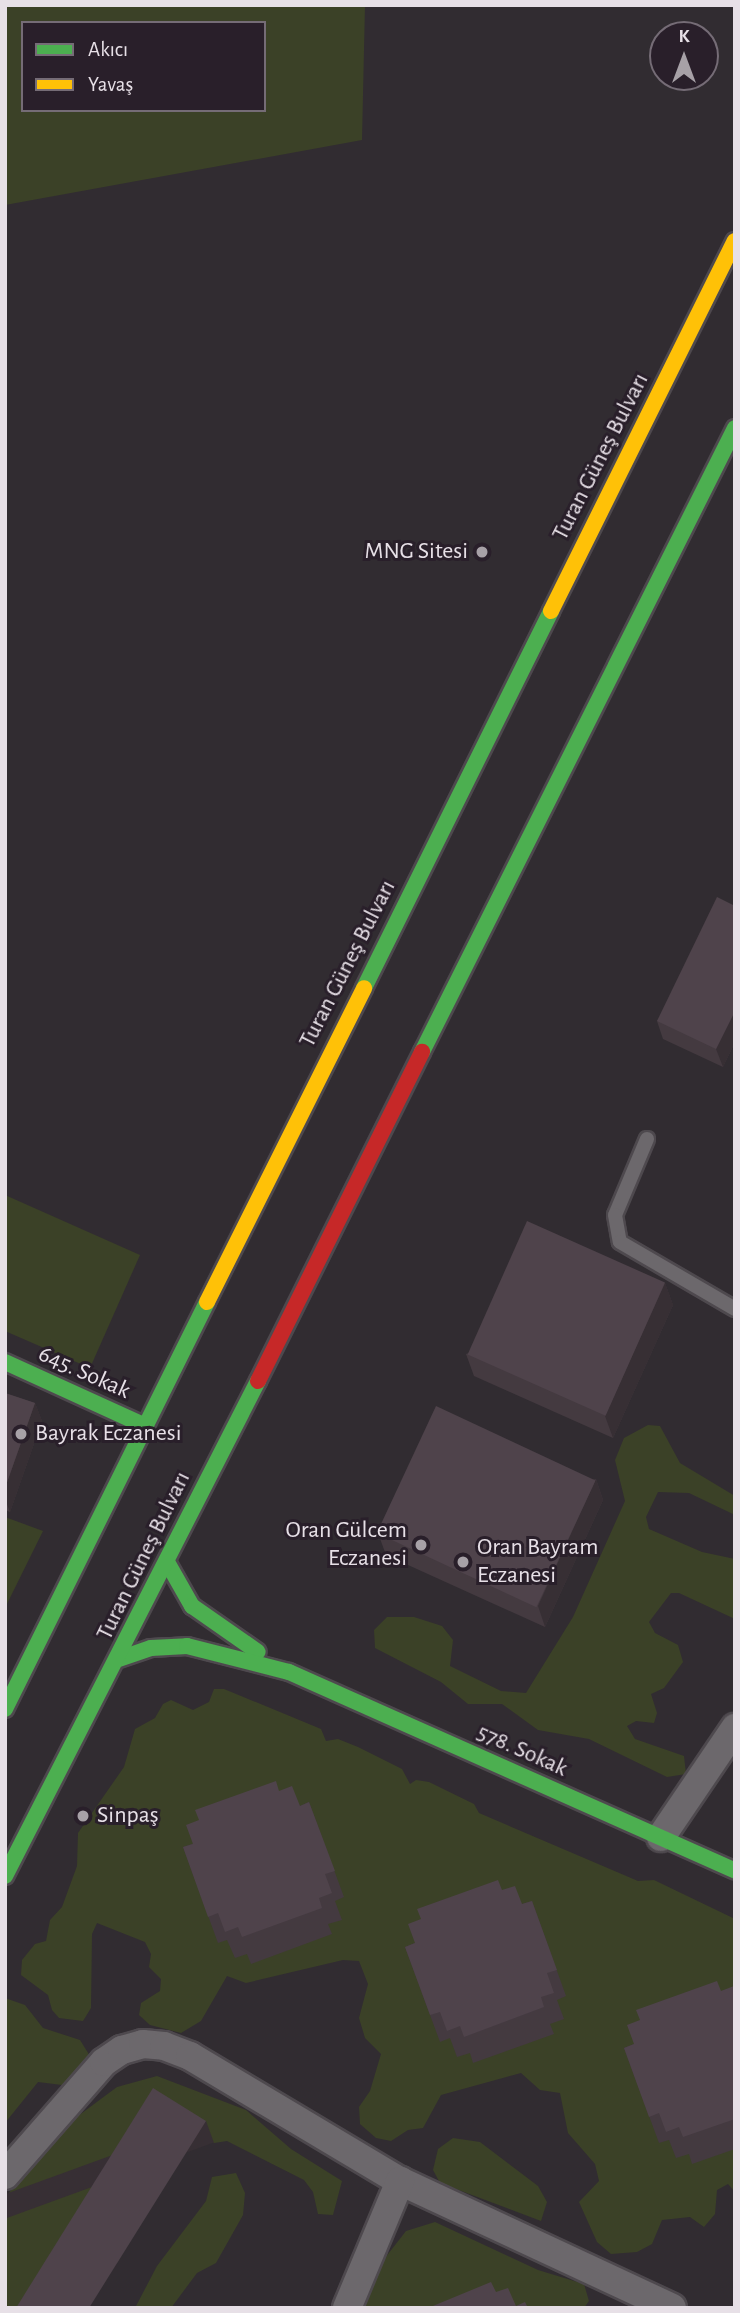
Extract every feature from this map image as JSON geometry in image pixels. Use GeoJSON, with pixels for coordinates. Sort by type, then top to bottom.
{"type":"FeatureCollection","features":[{"type":"Feature","properties":{"kind":"main road","name":"Turan Güneş Bulvarı"},"geometry":{"type":"LineString","coordinates":[[5,1709],[143,1425],[735,241]]}},
{"type":"Feature","properties":{"kind":"main road","name":"Turan Güneş Bulvarı"},"geometry":{"type":"LineString","coordinates":[[5,1875],[119,1659],[735,428]]}},
{"type":"Feature","properties":{"kind":"main road","name":"645. Sokak"},"geometry":{"type":"LineString","coordinates":[[5,1363],[143,1425]]}},
{"type":"Feature","properties":{"kind":"main road"},"geometry":{"type":"LineString","coordinates":[[167,1562],[183,1595],[198,1611],[289,1672]]}},
{"type":"Feature","properties":{"kind":"main road"},"geometry":{"type":"LineString","coordinates":[[119,1659],[151,1648],[187,1646],[289,1672]]}},
{"type":"Feature","properties":{"kind":"main road","name":"578. Sokak"},"geometry":{"type":"LineString","coordinates":[[289,1672],[735,1871]]}},
{"type":"Feature","properties":{"kind":"street"},"geometry":{"type":"LineString","coordinates":[[661,1837],[735,1728]]}},
{"type":"Feature","properties":{"kind":"street"},"geometry":{"type":"LineString","coordinates":[[5,2175],[104,2062],[122,2050],[143,2044],[190,2056],[400,2181],[672,2308]]}},
{"type":"Feature","properties":{"kind":"street"},"geometry":{"type":"LineString","coordinates":[[347,2308],[400,2181]]}},
{"type":"Feature","properties":{"kind":"lane"},"geometry":{"type":"LineString","coordinates":[[647,1139],[615,1215],[620,1242],[735,1308]]}},
{"type":"Feature","properties":{"kind":"green space"},"geometry":{"type":"Polygon","coordinates":[[[5,5],[365,5],[362,140],[5,205],[5,5]]]}},
{"type":"Feature","properties":{"kind":"green space"},"geometry":{"type":"Polygon","coordinates":[[[5,1195],[140,1255],[90,1368],[5,1331],[5,1195]]]}},
{"type":"Feature","properties":{"kind":"green space"},"geometry":{"type":"Polygon","coordinates":[[[648,1425],[660,1426],[680,1463],[735,1496],[735,1515],[689,1493],[658,1492],[646,1517],[649,1529],[702,1552],[735,1559],[735,1619],[679,1593],[671,1593],[649,1622],[655,1633],[678,1645],[683,1662],[664,1688],[651,1694],[657,1713],[654,1723],[636,1721],[627,1726],[635,1739],[684,1756],[686,1774],[667,1777],[589,1739],[538,1730],[502,1704],[468,1704],[441,1682],[375,1648],[374,1630],[387,1617],[414,1617],[442,1626],[453,1640],[450,1666],[501,1691],[526,1693],[573,1617],[625,1501],[615,1460],[624,1438],[648,1425]]]}},
{"type":"Feature","properties":{"kind":"green space"},"geometry":{"type":"Polygon","coordinates":[[[5,1517],[43,1531],[5,1608],[5,1517]]]}},
{"type":"Feature","properties":{"kind":"green space"},"geometry":{"type":"Polygon","coordinates":[[[214,1689],[224,1689],[321,1729],[326,1741],[338,1739],[402,1769],[410,1784],[416,1780],[429,1782],[474,1804],[479,1813],[638,1881],[654,1880],[735,1919],[735,2192],[728,2184],[717,2190],[715,2214],[704,2227],[690,2217],[662,2220],[652,2244],[637,2252],[611,2254],[597,2242],[579,2202],[599,2181],[595,2164],[568,2133],[560,2093],[540,2090],[521,2073],[441,2095],[423,2128],[408,2130],[391,2141],[376,2138],[360,2124],[359,2107],[370,2091],[381,2054],[365,2038],[359,2018],[368,1984],[359,1961],[343,1960],[246,1983],[227,1976],[201,2021],[181,2033],[150,2025],[139,2015],[141,2003],[160,1991],[161,1979],[149,1967],[151,1954],[145,1942],[97,1923],[92,1934],[91,2008],[83,2021],[59,2018],[52,2010],[48,1995],[21,1975],[22,1960],[35,1944],[46,1941],[50,1920],[62,1907],[77,1866],[78,1833],[124,1767],[135,1729],[155,1718],[163,1704],[171,1700],[193,1710],[209,1702],[214,1689]]]}},
{"type":"Feature","properties":{"kind":"green space"},"geometry":{"type":"Polygon","coordinates":[[[5,1998],[25,2005],[43,2028],[80,2040],[90,2056],[70,2086],[38,2082],[5,2123],[5,1998]]]}},
{"type":"Feature","properties":{"kind":"green space"},"geometry":{"type":"Polygon","coordinates":[[[157,2076],[246,2110],[291,2149],[342,2181],[333,2215],[318,2214],[313,2192],[304,2180],[227,2141],[214,2143],[161,2110],[38,2308],[5,2308],[5,2197],[78,2116],[117,2087],[157,2076]]]}},
{"type":"Feature","properties":{"kind":"green space"},"geometry":{"type":"Polygon","coordinates":[[[453,2138],[480,2142],[538,2186],[547,2202],[541,2221],[440,2183],[433,2170],[438,2149],[453,2138]]]}},
{"type":"Feature","properties":{"kind":"green space"},"geometry":{"type":"Polygon","coordinates":[[[236,2173],[245,2193],[243,2215],[216,2263],[197,2273],[171,2308],[135,2308],[157,2266],[206,2201],[212,2177],[236,2173]]]}},
{"type":"Feature","properties":{"kind":"green space"},"geometry":{"type":"Polygon","coordinates":[[[435,2222],[538,2270],[584,2284],[589,2301],[584,2308],[360,2308],[374,2272],[406,2231],[435,2222]]]}},
{"type":"Feature","properties":{"kind":"building"},"geometry":{"type":"Polygon","coordinates":[[[717,897],[735,906],[735,1011],[716,1049],[657,1021],[717,897]]]}},
{"type":"Feature","properties":{"kind":"building"},"geometry":{"type":"Polygon","coordinates":[[[527,1221],[665,1282],[606,1416],[468,1354],[527,1221]]]}},
{"type":"Feature","properties":{"kind":"building"},"geometry":{"type":"Polygon","coordinates":[[[5,1393],[35,1403],[5,1488],[5,1393]]]}},
{"type":"Feature","properties":{"kind":"building"},"geometry":{"type":"Polygon","coordinates":[[[436,1406],[596,1480],[536,1607],[377,1533],[436,1406]]]}},
{"type":"Feature","properties":{"kind":"building"},"geometry":{"type":"Polygon","coordinates":[[[276,1781],[279,1791],[292,1786],[300,1806],[309,1802],[335,1871],[325,1874],[332,1893],[319,1898],[322,1908],[242,1937],[238,1927],[225,1932],[218,1913],[208,1917],[183,1847],[193,1844],[186,1825],[199,1820],[195,1810],[276,1781]]]}},
{"type":"Feature","properties":{"kind":"building"},"geometry":{"type":"Polygon","coordinates":[[[498,1880],[502,1890],[515,1886],[522,1904],[532,1901],[557,1970],[547,1973],[554,1993],[541,1997],[544,2007],[464,2037],[460,2026],[447,2031],[440,2012],[430,2015],[405,1947],[415,1943],[408,1924],[421,1919],[417,1909],[498,1880]]]}},
{"type":"Feature","properties":{"kind":"building"},"geometry":{"type":"Polygon","coordinates":[[[717,1981],[721,1991],[734,1986],[735,1989],[735,2119],[683,2137],[679,2127],[666,2132],[659,2113],[649,2117],[624,2048],[634,2044],[627,2025],[640,2020],[636,2010],[717,1981]]]}},
{"type":"Feature","properties":{"kind":"building"},"geometry":{"type":"Polygon","coordinates":[[[153,2088],[206,2121],[89,2308],[16,2308],[153,2088]]]}},
{"type":"Feature","properties":{"kind":"building"},"geometry":{"type":"Polygon","coordinates":[[[491,2282],[496,2292],[508,2288],[516,2306],[525,2302],[528,2308],[428,2308],[491,2282]]]}},
{"type":"Feature","properties":{"kind":"traffic: fast"},"geometry":{"type":"LineString","coordinates":[[422,1052],[735,428]]}},
{"type":"Feature","properties":{"kind":"traffic: fast"},"geometry":{"type":"LineString","coordinates":[[364,988],[551,611]]}},
{"type":"Feature","properties":{"kind":"traffic: fast"},"geometry":{"type":"LineString","coordinates":[[5,1709],[207,1302]]}},
{"type":"Feature","properties":{"kind":"traffic: fast"},"geometry":{"type":"LineString","coordinates":[[5,1362],[143,1425]]}},
{"type":"Feature","properties":{"kind":"traffic: fast"},"geometry":{"type":"LineString","coordinates":[[5,1876],[258,1381]]}},
{"type":"Feature","properties":{"kind":"traffic: fast"},"geometry":{"type":"LineString","coordinates":[[167,1562],[192,1606],[258,1652]]}},
{"type":"Feature","properties":{"kind":"traffic: fast"},"geometry":{"type":"LineString","coordinates":[[119,1659],[151,1648],[187,1646],[289,1672],[735,1871]]}},
{"type":"Feature","properties":{"kind":"traffic: slow"},"geometry":{"type":"LineString","coordinates":[[551,611],[735,241]]}},
{"type":"Feature","properties":{"kind":"traffic: slow"},"geometry":{"type":"LineString","coordinates":[[207,1302],[364,988]]}},
{"type":"Feature","properties":{"kind":"traffic: jam"},"geometry":{"type":"LineString","coordinates":[[258,1381],[422,1052]]}},
{"type":"Feature","properties":{"kind":"place","name":"MNG Sitesi"},"geometry":{"type":"Point","coordinates":[482,552]}},
{"type":"Feature","properties":{"kind":"place","name":"Bayrak Eczanesi"},"geometry":{"type":"Point","coordinates":[21,1434]}},
{"type":"Feature","properties":{"kind":"place","name":"Oran Gülcem Eczanesi"},"geometry":{"type":"Point","coordinates":[421,1545]}},
{"type":"Feature","properties":{"kind":"place","name":"Oran Bayram Eczanesi"},"geometry":{"type":"Point","coordinates":[463,1562]}},
{"type":"Feature","properties":{"kind":"place","name":"Sinpaş"},"geometry":{"type":"Point","coordinates":[83,1816]}}]}
